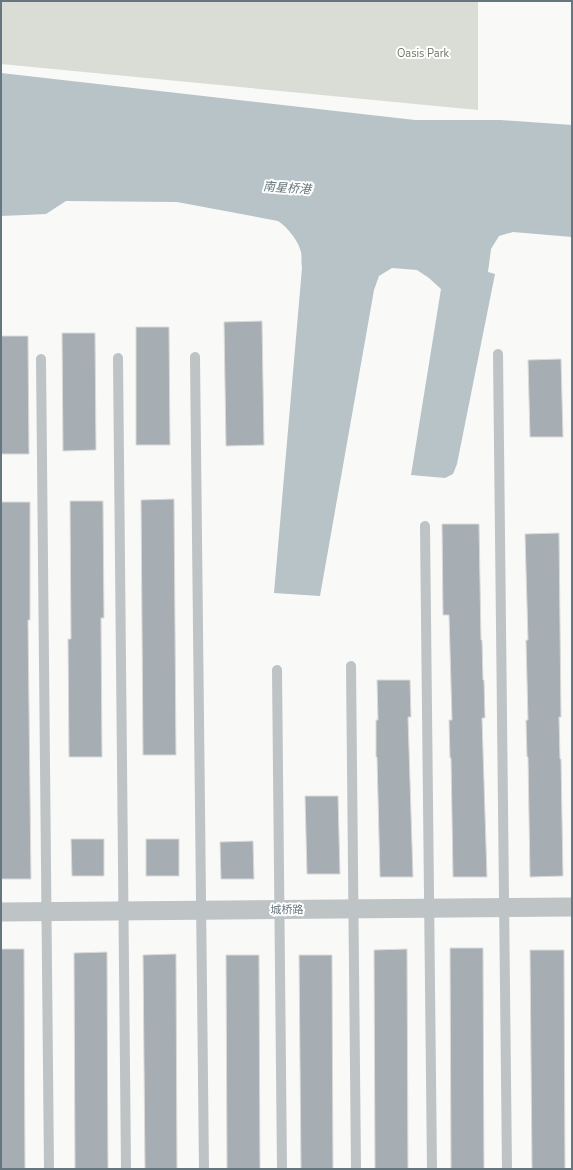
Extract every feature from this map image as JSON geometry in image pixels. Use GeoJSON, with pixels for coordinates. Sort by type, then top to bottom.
{"type":"FeatureCollection","features":[{"type":"Feature","properties":{"kind":"street","name":"城桥路"},"geometry":{"type":"LineString","coordinates":[[1,912],[572,907]]}},
{"type":"Feature","properties":{"kind":"lane"},"geometry":{"type":"LineString","coordinates":[[498,354],[507,1169]]}},
{"type":"Feature","properties":{"kind":"lane"},"geometry":{"type":"LineString","coordinates":[[195,357],[204,1169]]}},
{"type":"Feature","properties":{"kind":"lane"},"geometry":{"type":"LineString","coordinates":[[118,358],[126,1169]]}},
{"type":"Feature","properties":{"kind":"lane"},"geometry":{"type":"LineString","coordinates":[[41,359],[49,1169]]}},
{"type":"Feature","properties":{"kind":"lane"},"geometry":{"type":"LineString","coordinates":[[425,526],[432,1169]]}},
{"type":"Feature","properties":{"kind":"lane"},"geometry":{"type":"LineString","coordinates":[[351,666],[356,1169]]}},
{"type":"Feature","properties":{"kind":"lane"},"geometry":{"type":"LineString","coordinates":[[277,670],[282,1169]]}},
{"type":"Feature","properties":{"kind":"green space","name":"Oasis Park"},"geometry":{"type":"Polygon","coordinates":[[[1,1],[478,1],[478,110],[1,64],[1,1]]]}},
{"type":"Feature","properties":{"kind":"water","name":"南星桥港"},"geometry":{"type":"Polygon","coordinates":[[[1,73],[415,120],[501,120],[572,125],[572,237],[513,232],[499,236],[491,249],[488,272],[495,274],[457,464],[453,474],[445,478],[411,475],[441,289],[417,270],[392,268],[379,276],[374,290],[320,596],[274,593],[302,268],[301,252],[295,239],[278,221],[177,202],[66,201],[46,214],[1,216],[1,73]]]}},
{"type":"Feature","properties":{"kind":"building"},"geometry":{"type":"Polygon","coordinates":[[[262,321],[264,445],[226,446],[224,322],[262,321]]]}},
{"type":"Feature","properties":{"kind":"building"},"geometry":{"type":"Polygon","coordinates":[[[136,327],[169,327],[170,445],[136,445],[136,327]]]}},
{"type":"Feature","properties":{"kind":"building"},"geometry":{"type":"Polygon","coordinates":[[[62,333],[95,333],[96,450],[63,451],[62,333]]]}},
{"type":"Feature","properties":{"kind":"building"},"geometry":{"type":"Polygon","coordinates":[[[1,336],[28,336],[29,454],[1,454],[1,336]]]}},
{"type":"Feature","properties":{"kind":"building"},"geometry":{"type":"Polygon","coordinates":[[[561,359],[563,437],[530,437],[528,360],[561,359]]]}},
{"type":"Feature","properties":{"kind":"building"},"geometry":{"type":"Polygon","coordinates":[[[174,499],[176,755],[143,755],[141,500],[174,499]]]}},
{"type":"Feature","properties":{"kind":"building"},"geometry":{"type":"Polygon","coordinates":[[[70,501],[103,501],[104,618],[101,618],[102,757],[69,757],[68,639],[71,639],[70,501]]]}},
{"type":"Feature","properties":{"kind":"building"},"geometry":{"type":"Polygon","coordinates":[[[1,502],[30,502],[30,620],[28,620],[31,879],[1,879],[1,502]]]}},
{"type":"Feature","properties":{"kind":"building"},"geometry":{"type":"Polygon","coordinates":[[[442,524],[479,524],[481,640],[485,718],[482,718],[487,877],[453,877],[449,720],[452,720],[449,615],[443,615],[442,524]]]}},
{"type":"Feature","properties":{"kind":"building"},"geometry":{"type":"Polygon","coordinates":[[[559,533],[561,717],[559,717],[563,876],[530,877],[526,720],[528,720],[526,640],[528,640],[525,534],[559,533]]]}},
{"type":"Feature","properties":{"kind":"building"},"geometry":{"type":"Polygon","coordinates":[[[377,680],[410,680],[411,717],[408,717],[413,877],[380,877],[376,757],[376,720],[378,720],[377,680]]]}},
{"type":"Feature","properties":{"kind":"building"},"geometry":{"type":"Polygon","coordinates":[[[305,796],[338,796],[340,874],[307,874],[305,796]]]}},
{"type":"Feature","properties":{"kind":"building"},"geometry":{"type":"Polygon","coordinates":[[[71,839],[104,839],[104,876],[72,876],[71,839]]]}},
{"type":"Feature","properties":{"kind":"building"},"geometry":{"type":"Polygon","coordinates":[[[146,839],[179,839],[179,876],[146,876],[146,839]]]}},
{"type":"Feature","properties":{"kind":"building"},"geometry":{"type":"Polygon","coordinates":[[[253,841],[254,879],[221,879],[220,842],[253,841]]]}},
{"type":"Feature","properties":{"kind":"building"},"geometry":{"type":"Polygon","coordinates":[[[450,948],[483,948],[484,1169],[451,1169],[450,948]]]}},
{"type":"Feature","properties":{"kind":"building"},"geometry":{"type":"Polygon","coordinates":[[[1,949],[24,949],[25,1169],[1,1169],[1,949]]]}},
{"type":"Feature","properties":{"kind":"building"},"geometry":{"type":"Polygon","coordinates":[[[407,949],[408,1169],[375,1169],[374,950],[407,949]]]}},
{"type":"Feature","properties":{"kind":"building"},"geometry":{"type":"Polygon","coordinates":[[[530,950],[564,950],[565,1169],[532,1169],[530,950]]]}},
{"type":"Feature","properties":{"kind":"building"},"geometry":{"type":"Polygon","coordinates":[[[107,952],[108,1169],[75,1169],[74,953],[107,952]]]}},
{"type":"Feature","properties":{"kind":"building"},"geometry":{"type":"Polygon","coordinates":[[[176,954],[177,1169],[145,1169],[143,955],[176,954]]]}},
{"type":"Feature","properties":{"kind":"building"},"geometry":{"type":"Polygon","coordinates":[[[226,955],[259,955],[260,1169],[227,1169],[226,955]]]}},
{"type":"Feature","properties":{"kind":"building"},"geometry":{"type":"Polygon","coordinates":[[[299,955],[332,955],[333,1169],[301,1169],[299,955]]]}}]}
